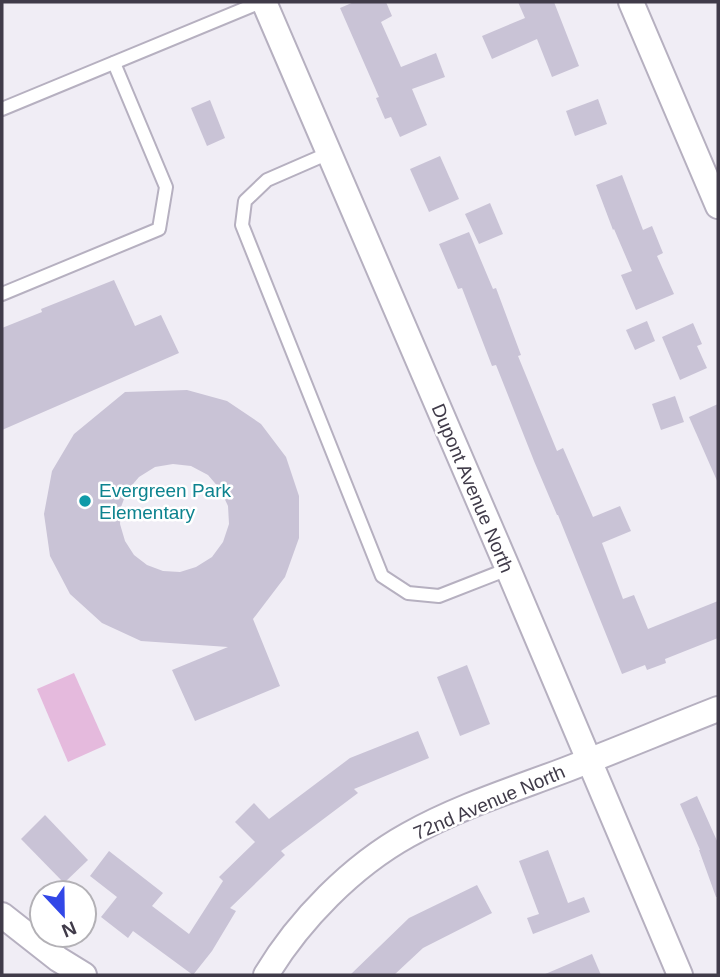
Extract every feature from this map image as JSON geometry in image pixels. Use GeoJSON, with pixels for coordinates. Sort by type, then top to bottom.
{"type":"FeatureCollection","features":[{"type":"Feature","properties":{"kind":"street","name":"Dupont Avenue North"},"geometry":{"type":"LineString","coordinates":[[262,2],[508,569],[680,975]]}},
{"type":"Feature","properties":{"kind":"street"},"geometry":{"type":"LineString","coordinates":[[631,2],[718,206]]}},
{"type":"Feature","properties":{"kind":"street","name":"72nd Avenue North"},"geometry":{"type":"LineString","coordinates":[[266,975],[278,955],[314,910],[357,870],[407,835],[460,810],[718,709]]}},
{"type":"Feature","properties":{"kind":"street"},"geometry":{"type":"LineString","coordinates":[[2,915],[58,959],[84,975]]}},
{"type":"Feature","properties":{"kind":"lane"},"geometry":{"type":"LineString","coordinates":[[2,109],[262,2]]}},
{"type":"Feature","properties":{"kind":"lane"},"geometry":{"type":"LineString","coordinates":[[2,294],[159,229],[166,187],[114,63]]}},
{"type":"Feature","properties":{"kind":"lane"},"geometry":{"type":"LineString","coordinates":[[329,153],[267,180],[245,201],[243,225],[382,576],[408,593],[439,596],[508,569]]}},
{"type":"Feature","properties":{"kind":"shaded area"},"geometry":{"type":"Polygon","coordinates":[[[74,673],[106,745],[68,762],[37,689],[74,673]]]}},
{"type":"Feature","properties":{"kind":"building"},"geometry":{"type":"Polygon","coordinates":[[[354,2],[386,2],[392,16],[381,22],[401,67],[436,53],[445,77],[412,89],[427,125],[400,137],[391,117],[385,119],[376,98],[379,97],[340,8],[354,2]]]}},
{"type":"Feature","properties":{"kind":"building"},"geometry":{"type":"Polygon","coordinates":[[[518,2],[554,2],[579,66],[552,77],[537,39],[492,59],[482,36],[525,18],[518,2]]]}},
{"type":"Feature","properties":{"kind":"building"},"geometry":{"type":"Polygon","coordinates":[[[598,99],[607,124],[575,136],[566,111],[598,99]]]}},
{"type":"Feature","properties":{"kind":"building"},"geometry":{"type":"Polygon","coordinates":[[[210,100],[225,138],[207,146],[191,108],[210,100]]]}},
{"type":"Feature","properties":{"kind":"building"},"geometry":{"type":"Polygon","coordinates":[[[440,156],[459,199],[429,212],[410,169],[440,156]]]}},
{"type":"Feature","properties":{"kind":"building"},"geometry":{"type":"Polygon","coordinates":[[[622,175],[643,230],[652,226],[663,253],[657,256],[674,294],[636,310],[621,275],[632,271],[596,185],[622,175]]]}},
{"type":"Feature","properties":{"kind":"building"},"geometry":{"type":"Polygon","coordinates":[[[490,203],[503,234],[479,244],[465,214],[490,203]]]}},
{"type":"Feature","properties":{"kind":"building"},"geometry":{"type":"Polygon","coordinates":[[[469,232],[493,289],[496,288],[521,355],[518,356],[557,451],[563,448],[593,517],[620,506],[631,531],[602,543],[623,599],[634,595],[648,629],[718,601],[718,638],[665,659],[666,663],[647,670],[645,665],[622,674],[496,365],[492,366],[462,288],[458,289],[439,244],[469,232]]]}},
{"type":"Feature","properties":{"kind":"building"},"geometry":{"type":"Polygon","coordinates":[[[114,280],[135,326],[161,315],[179,353],[2,430],[2,328],[42,312],[41,309],[114,280]]]}},
{"type":"Feature","properties":{"kind":"building"},"geometry":{"type":"Polygon","coordinates":[[[647,321],[655,341],[635,350],[626,330],[647,321]]]}},
{"type":"Feature","properties":{"kind":"building"},"geometry":{"type":"Polygon","coordinates":[[[693,323],[702,344],[697,346],[707,368],[680,380],[662,337],[693,323]]]}},
{"type":"Feature","properties":{"kind":"building","name":"Evergreen Park Elementary"},"geometry":{"type":"Polygon","coordinates":[[[187,390],[227,401],[261,424],[286,457],[299,496],[299,538],[285,577],[253,619],[280,686],[195,721],[172,670],[228,647],[141,641],[102,623],[70,594],[50,556],[44,514],[52,471],[74,434],[125,392],[187,390]],[[173,464],[155,467],[139,477],[127,491],[121,507],[120,524],[125,541],[134,555],[147,565],[163,571],[180,572],[196,567],[212,557],[223,542],[229,524],[228,506],[220,489],[208,475],[191,466],[173,464]]]}},
{"type":"Feature","properties":{"kind":"building"},"geometry":{"type":"Polygon","coordinates":[[[675,396],[684,422],[661,430],[652,404],[675,396]]]}},
{"type":"Feature","properties":{"kind":"building"},"geometry":{"type":"Polygon","coordinates":[[[718,404],[718,483],[689,417],[718,404]]]}},
{"type":"Feature","properties":{"kind":"building"},"geometry":{"type":"Polygon","coordinates":[[[467,665],[490,724],[460,736],[437,677],[467,665]]]}},
{"type":"Feature","properties":{"kind":"building"},"geometry":{"type":"Polygon","coordinates":[[[418,731],[429,758],[354,789],[358,793],[281,851],[285,855],[230,908],[236,911],[212,951],[193,975],[133,931],[128,938],[101,917],[117,897],[98,882],[98,879],[90,876],[109,851],[163,893],[152,906],[189,934],[223,881],[219,877],[255,842],[235,822],[254,803],[269,819],[350,758],[418,731]]]}},
{"type":"Feature","properties":{"kind":"building"},"geometry":{"type":"Polygon","coordinates":[[[697,796],[718,843],[718,897],[680,804],[697,796]]]}},
{"type":"Feature","properties":{"kind":"building"},"geometry":{"type":"Polygon","coordinates":[[[45,815],[88,860],[68,879],[60,879],[21,839],[45,815]]]}},
{"type":"Feature","properties":{"kind":"building"},"geometry":{"type":"Polygon","coordinates":[[[548,850],[568,903],[584,897],[590,912],[533,934],[527,918],[539,914],[519,861],[548,850]]]}},
{"type":"Feature","properties":{"kind":"building"},"geometry":{"type":"Polygon","coordinates":[[[477,885],[492,913],[423,948],[394,975],[350,975],[409,918],[477,885]]]}},
{"type":"Feature","properties":{"kind":"building"},"geometry":{"type":"Polygon","coordinates":[[[592,954],[601,975],[543,975],[592,954]]]}},
{"type":"Feature","properties":{"kind":"place","name":"Evergreen Park Elementary"},"geometry":{"type":"Point","coordinates":[85,501]}}]}
